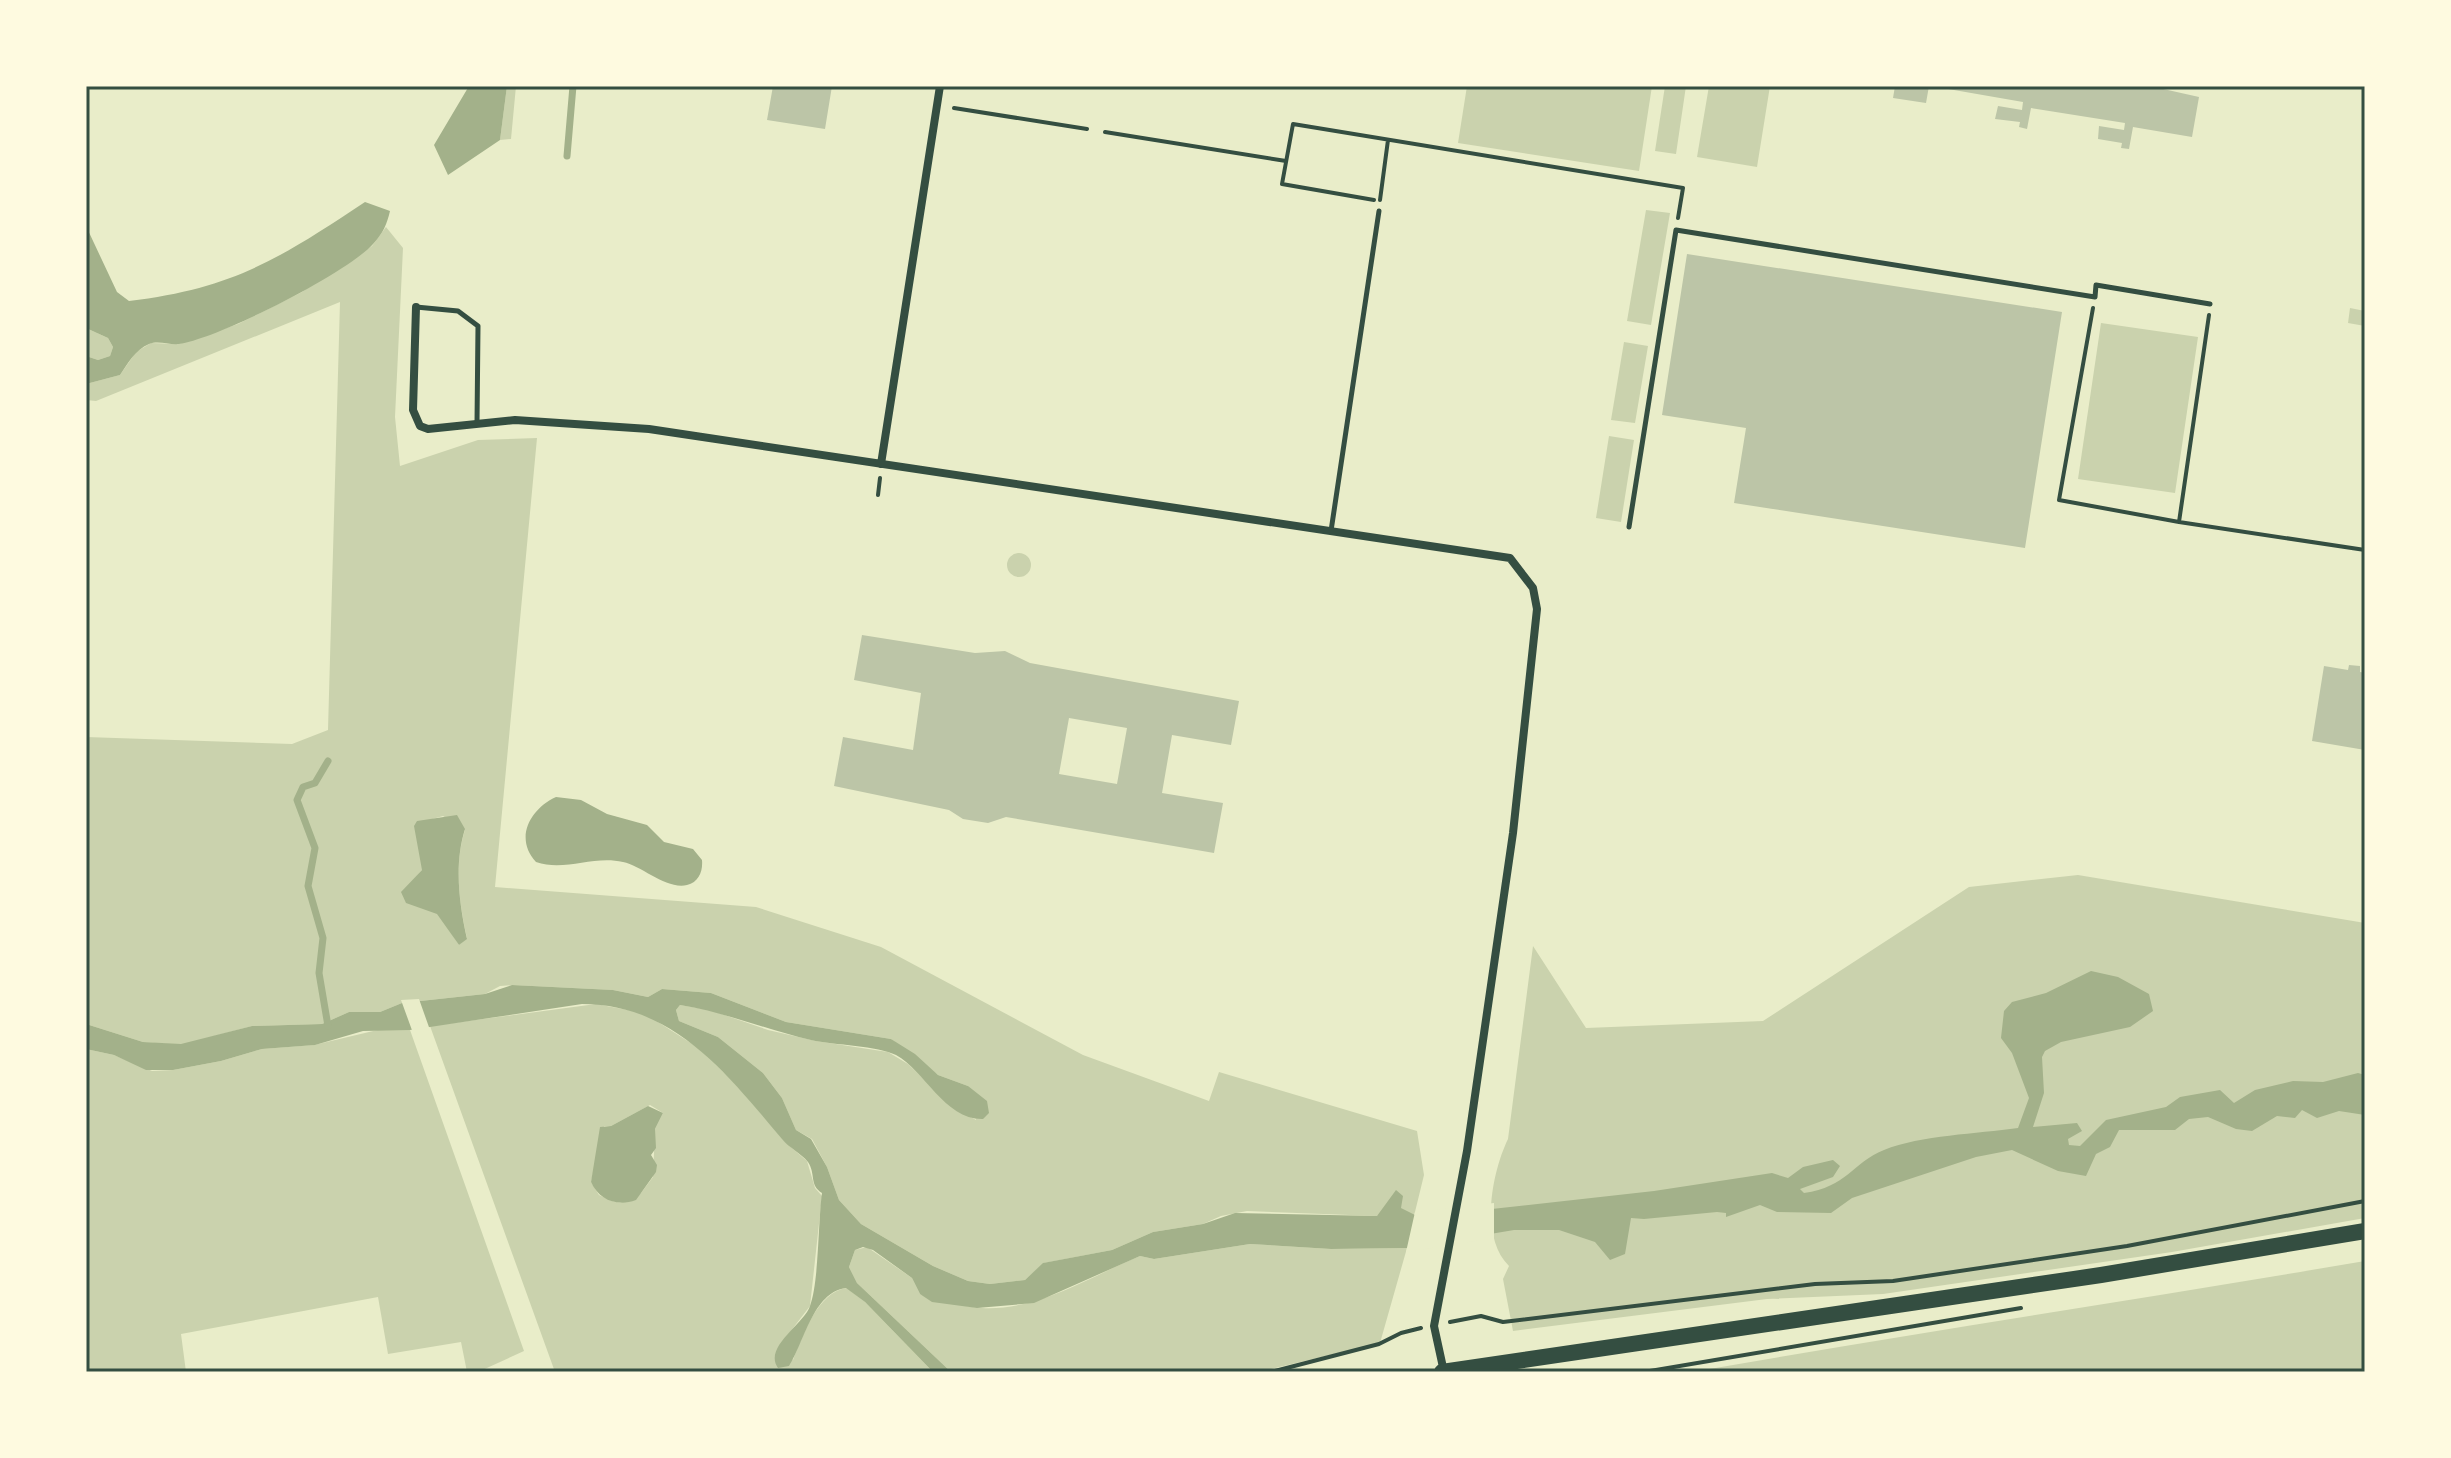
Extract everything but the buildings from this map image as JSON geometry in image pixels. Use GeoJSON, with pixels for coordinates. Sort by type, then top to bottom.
{"type":"FeatureCollection","features":[{"type":"Feature","properties":{"kind":"main road"},"geometry":{"type":"LineString","coordinates":[[1443,1372],[2101,1275],[2365,1231]]}},
{"type":"Feature","properties":{"kind":"street"},"geometry":{"type":"LineString","coordinates":[[881,464],[940,86]]}},
{"type":"Feature","properties":{"kind":"street"},"geometry":{"type":"LineString","coordinates":[[416,307],[415,419],[420,426],[436,431],[477,423],[555,420],[602,425],[1510,558],[1523,572],[1537,599],[1513,833],[1463,1172],[1434,1326],[1443,1372]]}},
{"type":"Feature","properties":{"kind":"lane"},"geometry":{"type":"LineString","coordinates":[[1331,532],[1379,211]]}},
{"type":"Feature","properties":{"kind":"lane"},"geometry":{"type":"LineString","coordinates":[[1629,527],[1676,230],[2095,297],[2096,285],[2210,304]]}},
{"type":"Feature","properties":{"kind":"lane"},"geometry":{"type":"LineString","coordinates":[[416,307],[458,311],[473,318],[478,326],[477,423]]}},
{"type":"Feature","properties":{"kind":"path"},"geometry":{"type":"LineString","coordinates":[[954,108],[1087,129]]}},
{"type":"Feature","properties":{"kind":"path"},"geometry":{"type":"LineString","coordinates":[[1380,201],[1282,184],[1293,124],[1683,188],[1676,230]]}},
{"type":"Feature","properties":{"kind":"path"},"geometry":{"type":"LineString","coordinates":[[1105,132],[1286,161]]}},
{"type":"Feature","properties":{"kind":"path"},"geometry":{"type":"LineString","coordinates":[[1379,211],[1388,140]]}},
{"type":"Feature","properties":{"kind":"path"},"geometry":{"type":"LineString","coordinates":[[2095,297],[2059,500],[2365,550]]}},
{"type":"Feature","properties":{"kind":"path"},"geometry":{"type":"LineString","coordinates":[[2179,522],[2210,304]]}},
{"type":"Feature","properties":{"kind":"path"},"geometry":{"type":"LineString","coordinates":[[1503,1322],[1815,1284],[1893,1281],[2127,1246],[2365,1201]]}},
{"type":"Feature","properties":{"kind":"path"},"geometry":{"type":"LineString","coordinates":[[1644,1372],[2035,1306]]}},
{"type":"Feature","properties":{"kind":"path"},"geometry":{"type":"LineString","coordinates":[[1271,1372],[1379,1344]]}},
{"type":"Feature","properties":{"kind":"shaded area"},"geometry":{"type":"Polygon","coordinates":[[[469,86],[507,86],[500,140],[448,175],[434,145],[469,86]]]}},
{"type":"Feature","properties":{"kind":"shaded area"},"geometry":{"type":"Polygon","coordinates":[[[507,86],[516,86],[511,139],[500,140],[507,86]]]}},
{"type":"Feature","properties":{"kind":"shaded area"},"geometry":{"type":"Polygon","coordinates":[[[1467,86],[1652,86],[1639,171],[1458,143],[1467,86]]]}},
{"type":"Feature","properties":{"kind":"shaded area"},"geometry":{"type":"Polygon","coordinates":[[[1665,86],[1686,86],[1676,154],[1655,151],[1665,86]]]}},
{"type":"Feature","properties":{"kind":"shaded area"},"geometry":{"type":"Polygon","coordinates":[[[1709,86],[1770,86],[1757,167],[1697,157],[1709,86]]]}},
{"type":"Feature","properties":{"kind":"shaded area"},"geometry":{"type":"Polygon","coordinates":[[[365,202],[390,211],[386,224],[374,243],[338,271],[223,330],[179,344],[149,344],[136,353],[120,375],[86,384],[86,356],[98,360],[110,356],[113,347],[108,338],[86,328],[86,226],[117,292],[129,301],[198,288],[254,268],[307,240],[365,202]]]}},
{"type":"Feature","properties":{"kind":"shaded area"},"geometry":{"type":"Polygon","coordinates":[[[1646,210],[1670,213],[1651,325],[1627,321],[1646,210]]]}},
{"type":"Feature","properties":{"kind":"shaded area"},"geometry":{"type":"Polygon","coordinates":[[[386,227],[403,248],[395,417],[400,466],[478,440],[537,438],[495,887],[756,907],[881,947],[1083,1055],[1209,1101],[1219,1072],[1417,1131],[1424,1175],[1414,1216],[1400,1208],[1400,1203],[1377,1216],[1247,1211],[1221,1216],[1203,1224],[1153,1232],[1112,1250],[1044,1263],[1025,1280],[990,1284],[968,1281],[933,1266],[861,1224],[839,1200],[812,1139],[796,1130],[782,1098],[763,1073],[718,1037],[679,1021],[676,1010],[680,1005],[710,1010],[768,1030],[888,1052],[908,1064],[952,1106],[976,1120],[968,1086],[938,1075],[891,1039],[786,1022],[711,993],[662,989],[648,997],[613,990],[512,985],[500,986],[485,994],[402,1003],[380,1012],[349,1012],[322,1024],[252,1026],[181,1045],[143,1042],[86,1024],[86,737],[292,744],[328,730],[340,302],[96,401],[86,400],[86,384],[120,375],[136,352],[151,343],[179,344],[238,324],[302,292],[372,246],[386,227]],[[443,816],[429,820],[422,870],[415,878],[459,945],[467,938],[459,884],[465,830],[443,816]]]}},
{"type":"Feature","properties":{"kind":"shaded area"},"geometry":{"type":"Polygon","coordinates":[[[2350,308],[2365,311],[2365,326],[2348,323],[2350,308]]]}},
{"type":"Feature","properties":{"kind":"shaded area"},"geometry":{"type":"Polygon","coordinates":[[[2101,323],[2198,337],[2175,493],[2078,479],[2101,323]]]}},
{"type":"Feature","properties":{"kind":"shaded area"},"geometry":{"type":"Polygon","coordinates":[[[86,328],[108,338],[113,347],[110,356],[98,360],[86,356],[86,328]]]}},
{"type":"Feature","properties":{"kind":"shaded area"},"geometry":{"type":"Polygon","coordinates":[[[1624,342],[1648,346],[1635,423],[1611,420],[1624,342]]]}},
{"type":"Feature","properties":{"kind":"shaded area"},"geometry":{"type":"Polygon","coordinates":[[[1609,436],[1634,440],[1621,522],[1596,518],[1609,436]]]}},
{"type":"Feature","properties":{"kind":"shaded area"},"geometry":{"type":"Polygon","coordinates":[[[1014,553],[1024,553],[1031,560],[1031,570],[1024,577],[1014,577],[1007,570],[1007,560],[1014,553]]]}},
{"type":"Feature","properties":{"kind":"shaded area"},"geometry":{"type":"Polygon","coordinates":[[[556,797],[581,800],[607,814],[647,825],[664,842],[693,849],[702,860],[699,876],[691,884],[679,886],[612,860],[558,865],[536,862],[526,843],[528,825],[539,809],[556,797]]]}},
{"type":"Feature","properties":{"kind":"shaded area"},"geometry":{"type":"Polygon","coordinates":[[[457,815],[465,829],[459,884],[467,939],[459,945],[437,914],[406,903],[401,892],[422,870],[414,826],[417,821],[457,815]]]}},
{"type":"Feature","properties":{"kind":"shaded area"},"geometry":{"type":"Polygon","coordinates":[[[2078,875],[2365,923],[2365,1218],[2172,1252],[1883,1294],[1767,1299],[1513,1331],[1503,1279],[1509,1266],[1494,1239],[1491,1204],[1497,1169],[1508,1139],[1533,946],[1586,1028],[1763,1021],[1969,887],[2078,875]]]}},
{"type":"Feature","properties":{"kind":"shaded area"},"geometry":{"type":"Polygon","coordinates":[[[2091,971],[2118,977],[2149,994],[2153,1011],[2130,1027],[2061,1042],[2045,1051],[2042,1057],[2044,1093],[2033,1127],[2077,1123],[2082,1131],[2068,1139],[2069,1145],[2080,1146],[2106,1120],[2166,1107],[2180,1097],[2220,1090],[2234,1103],[2255,1090],[2293,1081],[2323,1082],[2358,1073],[2365,1075],[2365,1115],[2339,1111],[2317,1118],[2302,1110],[2295,1118],[2277,1116],[2252,1131],[2236,1129],[2208,1117],[2189,1119],[2175,1130],[2119,1130],[2110,1147],[2096,1154],[2086,1176],[2058,1171],[2012,1150],[1976,1157],[1852,1198],[1831,1213],[1777,1212],[1760,1205],[1726,1217],[1726,1213],[1717,1212],[1631,1218],[1625,1254],[1610,1260],[1595,1242],[1559,1230],[1514,1230],[1407,1248],[1331,1249],[1250,1244],[1154,1259],[1140,1256],[1034,1303],[977,1308],[932,1302],[920,1294],[912,1278],[873,1250],[863,1247],[855,1250],[849,1267],[857,1283],[951,1372],[933,1372],[865,1302],[846,1288],[835,1292],[817,1308],[789,1366],[778,1368],[776,1352],[806,1313],[813,1295],[822,1193],[815,1186],[808,1162],[785,1142],[719,1068],[696,1047],[644,1016],[615,1007],[582,1004],[410,1030],[363,1031],[315,1045],[262,1049],[173,1070],[146,1070],[114,1055],[86,1049],[86,1024],[143,1042],[181,1044],[252,1026],[322,1024],[349,1012],[380,1012],[402,1003],[485,994],[512,985],[613,990],[648,997],[662,989],[711,993],[786,1022],[891,1039],[915,1054],[938,1075],[968,1086],[987,1101],[989,1113],[983,1119],[957,1112],[907,1062],[888,1052],[811,1040],[697,1008],[680,1005],[676,1010],[679,1021],[718,1037],[763,1073],[782,1098],[796,1130],[811,1139],[827,1167],[839,1200],[861,1224],[933,1266],[968,1281],[990,1284],[1025,1280],[1043,1263],[1112,1250],[1153,1232],[1203,1224],[1235,1213],[1377,1216],[1396,1190],[1403,1196],[1401,1208],[1419,1217],[1654,1191],[1772,1173],[1788,1178],[1803,1167],[1833,1160],[1840,1166],[1833,1177],[1800,1189],[1804,1193],[1818,1190],[1840,1180],[1873,1155],[1899,1145],[2018,1128],[2029,1098],[2012,1053],[2001,1038],[2004,1011],[2012,1002],[2046,993],[2091,971]]]}},
{"type":"Feature","properties":{"kind":"shaded area"},"geometry":{"type":"Polygon","coordinates":[[[596,1004],[644,1013],[697,1047],[749,1097],[785,1142],[807,1161],[815,1188],[822,1196],[810,1306],[780,1345],[793,1360],[812,1316],[828,1297],[847,1288],[865,1302],[933,1372],[555,1372],[430,1026],[596,1004]],[[650,1105],[611,1126],[604,1126],[591,1182],[599,1195],[621,1203],[641,1193],[653,1177],[655,1129],[663,1113],[650,1105]]]}},
{"type":"Feature","properties":{"kind":"shaded area"},"geometry":{"type":"Polygon","coordinates":[[[386,1028],[410,1030],[524,1351],[478,1372],[467,1372],[461,1342],[388,1354],[378,1297],[181,1334],[186,1372],[86,1372],[86,1049],[114,1055],[152,1071],[173,1070],[262,1049],[314,1045],[386,1028]]]}},
{"type":"Feature","properties":{"kind":"shaded area"},"geometry":{"type":"Polygon","coordinates":[[[648,1106],[663,1113],[655,1129],[656,1148],[651,1155],[657,1165],[656,1172],[636,1200],[622,1203],[609,1200],[591,1182],[600,1127],[611,1126],[648,1106]]]}},
{"type":"Feature","properties":{"kind":"shaded area"},"geometry":{"type":"Polygon","coordinates":[[[1250,1244],[1331,1249],[1407,1248],[1380,1343],[1258,1372],[951,1372],[857,1283],[849,1267],[855,1250],[867,1247],[912,1278],[920,1294],[966,1306],[1003,1307],[1043,1298],[1140,1256],[1154,1259],[1250,1244]]]}},
{"type":"Feature","properties":{"kind":"shaded area"},"geometry":{"type":"Polygon","coordinates":[[[2365,1261],[2365,1372],[1692,1372],[1861,1344],[2365,1261]]]}},
{"type":"Feature","properties":{"kind":"pier"},"geometry":{"type":"Polygon","coordinates":[[[419,999],[430,1030],[413,1033],[401,1000],[419,999]]]}},
{"type":"Feature","properties":{"kind":"pier"},"geometry":{"type":"Polygon","coordinates":[[[1494,1203],[1494,1238],[1406,1252],[1415,1212],[1494,1203]]]}},
{"type":"Feature","properties":{"kind":"waterway"},"geometry":{"type":"LineString","coordinates":[[567,156],[573,86]]}},
{"type":"Feature","properties":{"kind":"waterway"},"geometry":{"type":"LineString","coordinates":[[328,761],[315,783],[303,787],[297,800],[315,848],[308,886],[323,938],[319,973],[328,1026]]}}]}
